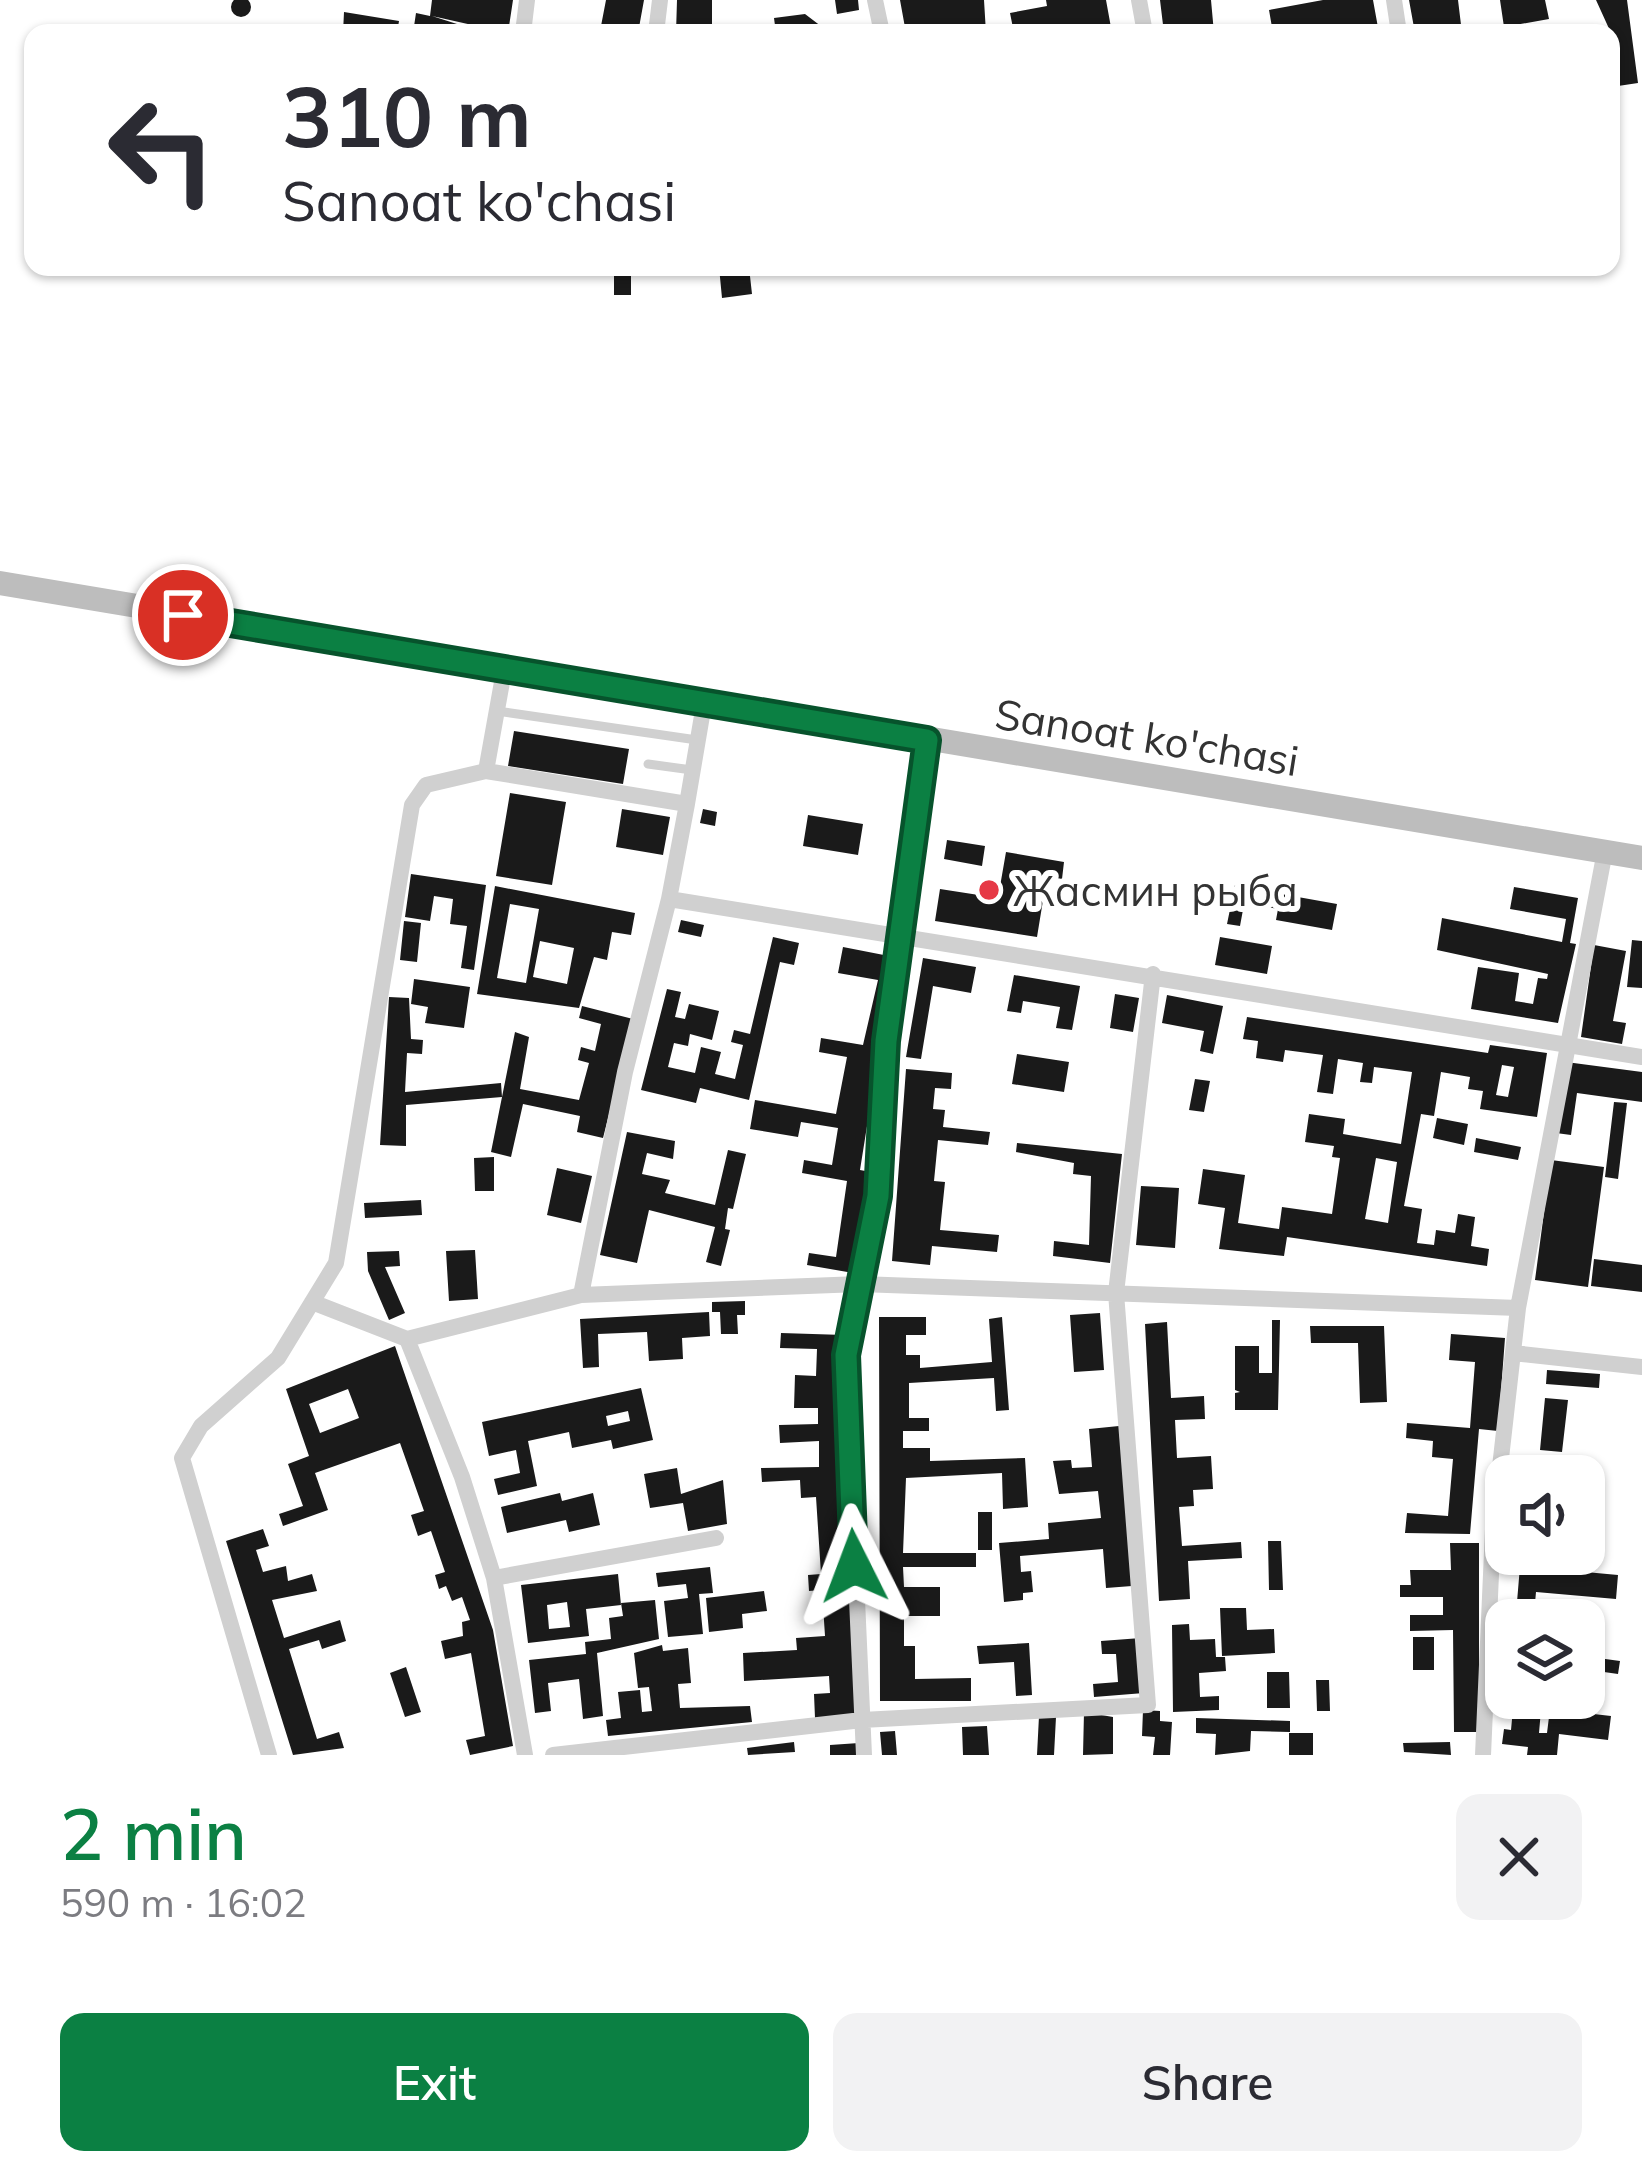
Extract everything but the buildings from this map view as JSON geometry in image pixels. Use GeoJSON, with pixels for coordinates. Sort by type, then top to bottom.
{"type":"FeatureCollection","features":[{"type":"Feature","properties":{"kind":"main road","name":"Sanoat ko'chasi"},"geometry":{"type":"LineString","coordinates":[[0,583],[1642,858]]}},
{"type":"Feature","properties":{"kind":"street"},"geometry":{"type":"LineString","coordinates":[[486,771],[504,671]]}},
{"type":"Feature","properties":{"kind":"street"},"geometry":{"type":"LineString","coordinates":[[581,1295],[625,1072],[669,898],[704,704]]}},
{"type":"Feature","properties":{"kind":"street"},"geometry":{"type":"LineString","coordinates":[[864,1755],[846,1355],[878,1196],[886,1041],[927,740]]}},
{"type":"Feature","properties":{"kind":"street"},"geometry":{"type":"LineString","coordinates":[[269,1755],[182,1458],[201,1426],[278,1358],[336,1263],[412,805],[426,785],[486,771],[533,786],[687,804]]}},
{"type":"Feature","properties":{"kind":"street"},"geometry":{"type":"LineString","coordinates":[[1483,1755],[1493,1528],[1518,1308],[1605,851]]}},
{"type":"Feature","properties":{"kind":"street"},"geometry":{"type":"LineString","coordinates":[[669,898],[1642,1057]]}},
{"type":"Feature","properties":{"kind":"street"},"geometry":{"type":"LineString","coordinates":[[553,1755],[862,1720],[1148,1705],[1116,1293],[1154,974]]}},
{"type":"Feature","properties":{"kind":"street"},"geometry":{"type":"LineString","coordinates":[[312,1302],[407,1339],[581,1295],[860,1284],[1518,1308]]}},
{"type":"Feature","properties":{"kind":"street"},"geometry":{"type":"LineString","coordinates":[[407,1339],[462,1478],[494,1578],[525,1755]]}},
{"type":"Feature","properties":{"kind":"street"},"geometry":{"type":"LineString","coordinates":[[1513,1353],[1642,1366]]}},
{"type":"Feature","properties":{"kind":"street"},"geometry":{"type":"LineString","coordinates":[[494,1578],[716,1538]]}},
{"type":"Feature","properties":{"kind":"lane"},"geometry":{"type":"LineString","coordinates":[[497,711],[698,740]]}},
{"type":"Feature","properties":{"kind":"lane"},"geometry":{"type":"LineString","coordinates":[[648,764],[692,770]]}},
{"type":"Feature","properties":{"kind":"place","name":"Жасмин рыба"},"geometry":{"type":"Point","coordinates":[989,890]}},
{"type":"Feature","properties":{"kind":"route"},"geometry":{"type":"LineString","coordinates":[[183,615],[927,740],[886,1041],[878,1196],[846,1355],[854,1566]]}}]}
